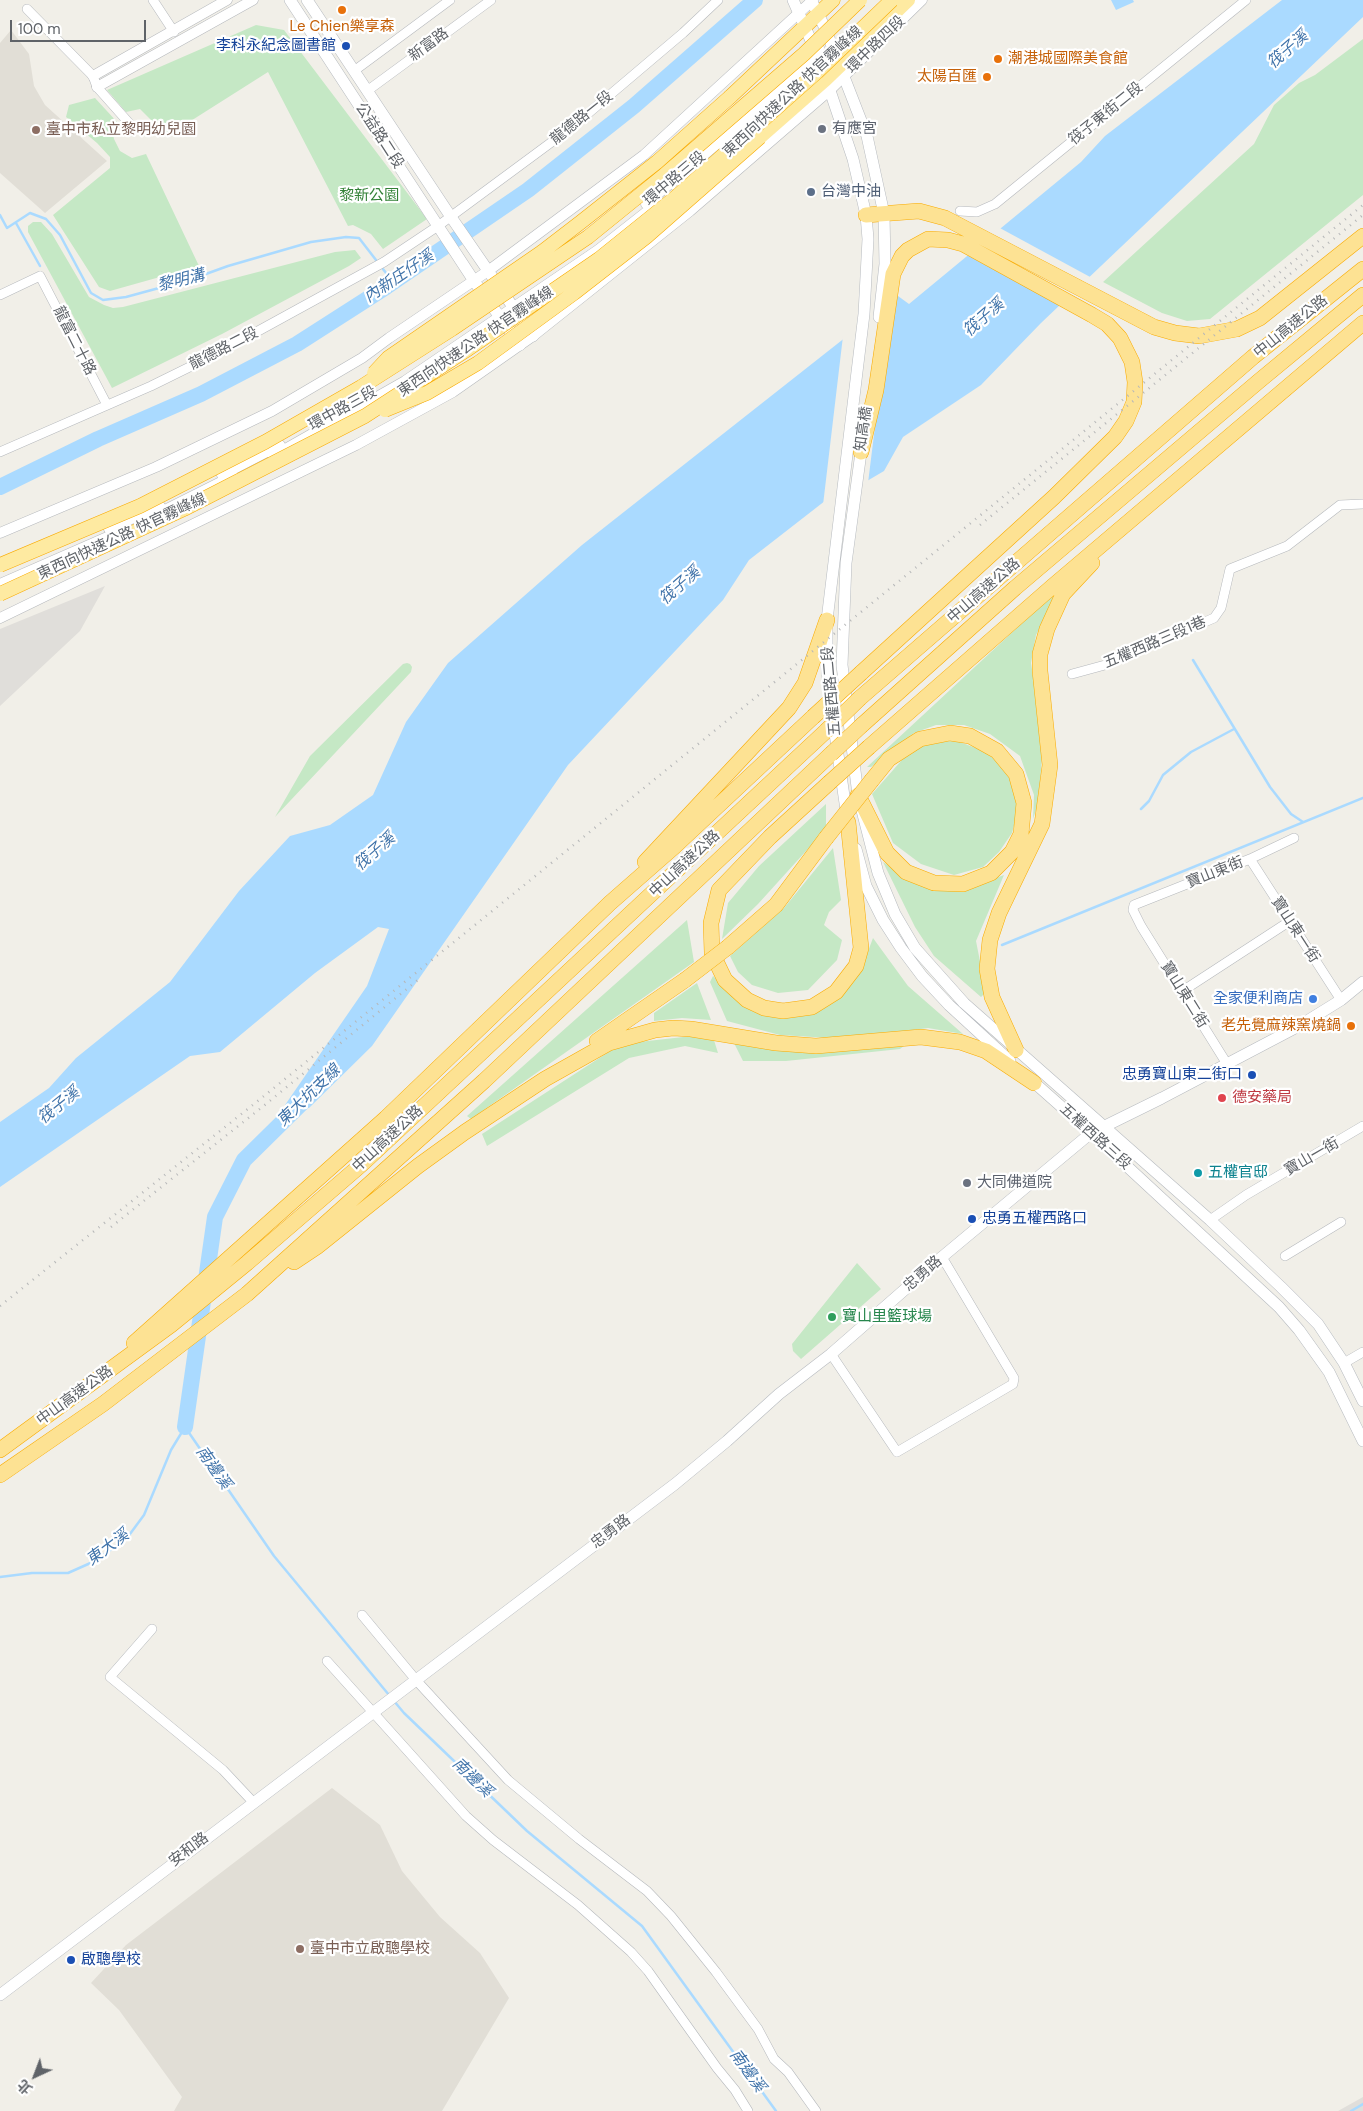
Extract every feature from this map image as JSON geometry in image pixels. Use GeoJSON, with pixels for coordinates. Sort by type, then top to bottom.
{"type":"FeatureCollection","features":[{"type":"Feature","properties":{"kind":"highway"},"geometry":{"type":"LineString","coordinates":[[361,387],[388,358],[550,246],[657,162],[730,97],[802,20],[814,4],[833,0]]}},
{"type":"Feature","properties":{"kind":"highway","name":"東西向快速公路 快官霧峰線"},"geometry":{"type":"LineString","coordinates":[[0,565],[140,506],[265,442],[361,387],[452,329],[588,236],[662,177],[804,54],[860,0]]}},
{"type":"Feature","properties":{"kind":"highway"},"geometry":{"type":"LineString","coordinates":[[365,416],[427,393],[478,363],[574,293],[646,237],[760,137],[828,84],[842,71],[901,1]]}},
{"type":"Feature","properties":{"kind":"highway","name":"東西向快速公路 快官霧峰線"},"geometry":{"type":"LineString","coordinates":[[0,594],[184,509],[365,416],[465,351],[599,259],[638,228],[720,160],[817,72],[901,1]]}},
{"type":"Feature","properties":{"kind":"highway"},"geometry":{"type":"LineString","coordinates":[[866,215],[919,211],[945,218],[1087,293],[1164,330],[1199,336],[1225,333],[1260,318],[1363,236]]}},
{"type":"Feature","properties":{"kind":"highway"},"geometry":{"type":"LineString","coordinates":[[104,1375],[144,1332],[174,1306],[244,1256],[610,903],[675,846],[861,673],[1054,498],[1115,437],[1126,421],[1135,392],[1134,372],[1129,354],[1120,338],[1107,324],[1076,306],[964,244],[928,239],[908,250],[897,263],[886,290],[876,390],[861,452]]}},
{"type":"Feature","properties":{"kind":"highway","name":"中山高速公路"},"geometry":{"type":"LineString","coordinates":[[0,1450],[171,1325],[244,1256],[362,1164],[860,698],[1246,363],[1363,269]]}},
{"type":"Feature","properties":{"kind":"highway","name":"中山高速公路"},"geometry":{"type":"LineString","coordinates":[[0,1475],[95,1410],[247,1294],[484,1080],[862,725],[1015,588],[1363,295]]}},
{"type":"Feature","properties":{"kind":"highway"},"geometry":{"type":"LineString","coordinates":[[848,822],[861,948],[856,966],[836,992],[812,1006],[783,1011],[764,1008],[747,1000],[725,980],[712,953],[711,923],[719,890],[726,880],[770,837],[869,747],[1363,323]]}},
{"type":"Feature","properties":{"kind":"highway"},"geometry":{"type":"LineString","coordinates":[[1016,1050],[992,997],[987,969],[990,940],[999,913],[1042,824],[1050,765],[1040,671],[1040,654],[1047,629],[1063,594],[1136,516]]}},
{"type":"Feature","properties":{"kind":"highway"},"geometry":{"type":"LineString","coordinates":[[610,903],[658,848],[789,708],[805,683],[827,620]]}},
{"type":"Feature","properties":{"kind":"highway"},"geometry":{"type":"LineString","coordinates":[[247,1294],[318,1246],[457,1138],[641,1012],[728,947],[776,905],[826,838],[872,780],[889,759],[920,738],[950,733],[970,736],[997,750],[1016,774],[1024,803],[1021,834],[1012,852],[991,872],[963,884],[934,884],[906,872],[887,853],[858,795]]}},
{"type":"Feature","properties":{"kind":"highway"},"geometry":{"type":"LineString","coordinates":[[545,1079],[609,1043],[655,1030],[673,1028],[776,1043],[816,1046],[921,1037],[960,1042],[986,1051],[1034,1082]]}},
{"type":"Feature","properties":{"kind":"main road","name":"公益路二段"},"geometry":{"type":"LineString","coordinates":[[290,0],[471,277],[520,345]]}},
{"type":"Feature","properties":{"kind":"main road","name":"公益路二段"},"geometry":{"type":"LineString","coordinates":[[307,0],[458,229],[533,336]]}},
{"type":"Feature","properties":{"kind":"main road"},"geometry":{"type":"LineString","coordinates":[[793,0],[828,84],[853,159],[866,215]]}},
{"type":"Feature","properties":{"kind":"main road"},"geometry":{"type":"LineString","coordinates":[[814,4],[866,136],[884,214],[886,290]]}},
{"type":"Feature","properties":{"kind":"main road","name":"知高橋"},"geometry":{"type":"LineString","coordinates":[[841,561],[864,314],[868,239],[866,215]]}},
{"type":"Feature","properties":{"kind":"main road","name":"知高橋"},"geometry":{"type":"LineString","coordinates":[[841,561],[861,452]]}},
{"type":"Feature","properties":{"kind":"main road","name":"五權西路二段"},"geometry":{"type":"LineString","coordinates":[[841,561],[827,620],[829,692],[848,822]]}},
{"type":"Feature","properties":{"kind":"main road","name":"五權西路二段"},"geometry":{"type":"LineString","coordinates":[[841,561],[842,665],[858,795]]}},
{"type":"Feature","properties":{"kind":"main road","name":"五權西路三段"},"geometry":{"type":"LineString","coordinates":[[858,795],[878,873],[895,914],[915,948],[964,1003],[1210,1220],[1318,1324],[1344,1363],[1363,1401]]}},
{"type":"Feature","properties":{"kind":"main road","name":"五權西路三段"},"geometry":{"type":"LineString","coordinates":[[848,822],[866,886],[883,920],[922,976],[949,1005],[1279,1307],[1299,1330],[1329,1372],[1363,1440]]}},
{"type":"Feature","properties":{"kind":"main road","name":"忠勇路"},"geometry":{"type":"LineString","coordinates":[[376,1710],[675,1484],[1091,1133],[1299,1026],[1341,1000],[1363,982]]}},
{"type":"Feature","properties":{"kind":"main road","name":"安和路"},"geometry":{"type":"LineString","coordinates":[[0,1995],[252,1802],[376,1710]]}},
{"type":"Feature","properties":{"kind":"street"},"geometry":{"type":"LineString","coordinates":[[153,0],[174,32]]}},
{"type":"Feature","properties":{"kind":"street"},"geometry":{"type":"LineString","coordinates":[[93,76],[174,32],[227,0]]}},
{"type":"Feature","properties":{"kind":"street"},"geometry":{"type":"LineString","coordinates":[[97,87],[253,0]]}},
{"type":"Feature","properties":{"kind":"street","name":"新富路"},"geometry":{"type":"LineString","coordinates":[[354,71],[450,0]]}},
{"type":"Feature","properties":{"kind":"street","name":"新富路"},"geometry":{"type":"LineString","coordinates":[[367,91],[490,0]]}},
{"type":"Feature","properties":{"kind":"street","name":"龍德路一段"},"geometry":{"type":"LineString","coordinates":[[438,226],[572,127],[683,33],[718,0]]}},
{"type":"Feature","properties":{"kind":"street"},"geometry":{"type":"LineString","coordinates":[[818,58],[825,28],[853,0]]}},
{"type":"Feature","properties":{"kind":"street","name":"環中路四段"},"geometry":{"type":"LineString","coordinates":[[833,49],[882,0]]}},
{"type":"Feature","properties":{"kind":"street","name":"環中路四段"},"geometry":{"type":"LineString","coordinates":[[842,71],[922,0]]}},
{"type":"Feature","properties":{"kind":"street","name":"筏子東街二段"},"geometry":{"type":"LineString","coordinates":[[960,211],[976,212],[995,204],[1246,0]]}},
{"type":"Feature","properties":{"kind":"street"},"geometry":{"type":"LineString","coordinates":[[27,9],[93,76],[97,87],[129,123]]}},
{"type":"Feature","properties":{"kind":"street"},"geometry":{"type":"LineString","coordinates":[[0,533],[156,467],[272,411],[362,358],[471,277],[644,155],[802,20]]}},
{"type":"Feature","properties":{"kind":"street","name":"環中路三段"},"geometry":{"type":"LineString","coordinates":[[0,578],[145,514],[268,451],[402,376],[598,250],[673,192],[818,58],[833,49]]}},
{"type":"Feature","properties":{"kind":"street"},"geometry":{"type":"LineString","coordinates":[[0,618],[356,446],[453,392],[533,336],[690,211],[828,84]]}},
{"type":"Feature","properties":{"kind":"street","name":"龍德路二段"},"geometry":{"type":"LineString","coordinates":[[0,452],[218,353],[384,262],[438,226]]}},
{"type":"Feature","properties":{"kind":"street","name":"龍富二十路"},"geometry":{"type":"LineString","coordinates":[[0,294],[40,276],[107,405]]}},
{"type":"Feature","properties":{"kind":"street","name":"環中路三段"},"geometry":{"type":"LineString","coordinates":[[0,584],[148,519],[272,457],[404,381],[498,315]]}},
{"type":"Feature","properties":{"kind":"street","name":"五權西路三段1巷"},"geometry":{"type":"LineString","coordinates":[[1072,674],[1114,662],[1214,618],[1221,608],[1230,569],[1288,546],[1340,505],[1363,504]]}},
{"type":"Feature","properties":{"kind":"street","name":"寶山東街"},"geometry":{"type":"LineString","coordinates":[[1134,905],[1250,859],[1294,838]]}},
{"type":"Feature","properties":{"kind":"street","name":"寶山東一街"},"geometry":{"type":"LineString","coordinates":[[1250,859],[1341,1000]]}},
{"type":"Feature","properties":{"kind":"street","name":"寶山東二街"},"geometry":{"type":"LineString","coordinates":[[1134,905],[1133,910],[1141,926],[1227,1064]]}},
{"type":"Feature","properties":{"kind":"street"},"geometry":{"type":"LineString","coordinates":[[1181,992],[1290,921]]}},
{"type":"Feature","properties":{"kind":"street","name":"寶山一街"},"geometry":{"type":"LineString","coordinates":[[1210,1220],[1246,1195],[1363,1126]]}},
{"type":"Feature","properties":{"kind":"street"},"geometry":{"type":"LineString","coordinates":[[1285,1256],[1341,1222]]}},
{"type":"Feature","properties":{"kind":"street"},"geometry":{"type":"LineString","coordinates":[[831,1354],[897,1452],[1013,1384],[1014,1378],[942,1257]]}},
{"type":"Feature","properties":{"kind":"street"},"geometry":{"type":"LineString","coordinates":[[1344,1363],[1363,1352]]}},
{"type":"Feature","properties":{"kind":"street"},"geometry":{"type":"LineString","coordinates":[[362,1615],[416,1680],[508,1780],[579,1839],[647,1891],[716,1972],[758,2029],[774,2059],[788,2072],[816,2111]]}},
{"type":"Feature","properties":{"kind":"street"},"geometry":{"type":"LineString","coordinates":[[152,1628],[110,1677],[222,1770],[252,1802]]}},
{"type":"Feature","properties":{"kind":"street"},"geometry":{"type":"LineString","coordinates":[[327,1661],[376,1710],[466,1816],[493,1840],[578,1905],[631,1952],[648,1971],[717,2068],[735,2090],[748,2111]]}},
{"type":"Feature","properties":{"kind":"shaded area","name":"臺中市私立黎明幼兒園"},"geometry":{"type":"Polygon","coordinates":[[[11,30],[29,54],[34,86],[45,105],[107,161],[45,213],[0,173],[0,43],[11,30]]]}},
{"type":"Feature","properties":{"kind":"shaded area"},"geometry":{"type":"Polygon","coordinates":[[[105,586],[80,631],[0,706],[0,629],[105,586]]]}},
{"type":"Feature","properties":{"kind":"shaded area","name":"臺中市立啟聰學校"},"geometry":{"type":"Polygon","coordinates":[[[332,1788],[380,1825],[402,1871],[440,1917],[480,1953],[509,1998],[442,2111],[174,2111],[182,2097],[119,2010],[91,1983],[126,1945],[332,1788]]]}},
{"type":"Feature","properties":{"kind":"shaded area"},"geometry":{"type":"Polygon","coordinates":[[[1363,2097],[1363,2111],[1338,2111],[1363,2097]]]}},
{"type":"Feature","properties":{"kind":"green space","name":"黎新公園"},"geometry":{"type":"Polygon","coordinates":[[[256,25],[284,30],[427,219],[383,249],[371,234],[353,225],[348,226],[268,72],[167,136],[140,109],[126,112],[107,90],[256,25]]]}},
{"type":"Feature","properties":{"kind":"green space"},"geometry":{"type":"Polygon","coordinates":[[[1363,39],[1363,195],[1210,319],[1187,321],[1162,313],[1103,282],[1254,144],[1274,105],[1299,83],[1315,75],[1363,39]]]}},
{"type":"Feature","properties":{"kind":"green space"},"geometry":{"type":"Polygon","coordinates":[[[95,98],[118,123],[113,133],[120,151],[132,158],[146,154],[199,266],[110,291],[99,287],[53,215],[110,168],[110,157],[97,143],[66,117],[69,105],[95,98]]]}},
{"type":"Feature","properties":{"kind":"green space","name":"黎新公園"},"geometry":{"type":"Polygon","coordinates":[[[33,222],[41,222],[52,234],[89,297],[113,308],[335,252],[355,250],[361,258],[222,334],[112,388],[28,232],[28,226],[33,222]]]}},
{"type":"Feature","properties":{"kind":"green space"},"geometry":{"type":"Polygon","coordinates":[[[1060,588],[1036,635],[1031,663],[1043,739],[1039,801],[1033,819],[1034,795],[1020,756],[990,734],[964,725],[936,725],[914,733],[871,767],[867,767],[1060,588]]]}},
{"type":"Feature","properties":{"kind":"green space"},"geometry":{"type":"Polygon","coordinates":[[[407,663],[412,667],[411,672],[275,817],[310,756],[403,664],[407,663]]]}},
{"type":"Feature","properties":{"kind":"green space"},"geometry":{"type":"Polygon","coordinates":[[[957,741],[984,751],[1007,769],[1021,799],[1012,833],[999,852],[983,867],[954,875],[921,864],[893,843],[872,794],[908,753],[929,742],[957,741]]]}},
{"type":"Feature","properties":{"kind":"green space"},"geometry":{"type":"Polygon","coordinates":[[[826,804],[826,829],[758,904],[722,939],[728,903],[759,866],[826,804]]]}},
{"type":"Feature","properties":{"kind":"green space"},"geometry":{"type":"Polygon","coordinates":[[[833,848],[841,900],[829,912],[824,925],[842,940],[837,960],[808,990],[778,993],[752,985],[738,972],[730,956],[784,908],[833,848]]]}},
{"type":"Feature","properties":{"kind":"green space"},"geometry":{"type":"Polygon","coordinates":[[[883,862],[916,884],[966,889],[1004,875],[976,941],[986,992],[981,997],[934,956],[915,927],[883,862]]]}},
{"type":"Feature","properties":{"kind":"green space"},"geometry":{"type":"Polygon","coordinates":[[[687,920],[694,962],[471,1119],[467,1116],[687,920]]]}},
{"type":"Feature","properties":{"kind":"green space"},"geometry":{"type":"Polygon","coordinates":[[[873,938],[908,986],[963,1034],[928,1028],[847,1039],[780,1035],[727,1021],[710,982],[713,976],[752,1011],[810,1015],[861,970],[873,938]]]}},
{"type":"Feature","properties":{"kind":"green space"},"geometry":{"type":"Polygon","coordinates":[[[697,983],[711,1020],[682,1018],[654,1021],[654,1013],[697,983]]]}},
{"type":"Feature","properties":{"kind":"green space"},"geometry":{"type":"Polygon","coordinates":[[[701,1035],[713,1037],[718,1053],[685,1046],[629,1058],[487,1146],[482,1134],[621,1044],[701,1035]]]}},
{"type":"Feature","properties":{"kind":"green space"},"geometry":{"type":"Polygon","coordinates":[[[733,1041],[905,1045],[900,1049],[786,1061],[743,1061],[733,1041]]]}},
{"type":"Feature","properties":{"kind":"green space","name":"寶山里籃球場"},"geometry":{"type":"Polygon","coordinates":[[[857,1263],[881,1289],[801,1359],[793,1351],[792,1344],[857,1263]]]}},
{"type":"Feature","properties":{"kind":"water"},"geometry":{"type":"Polygon","coordinates":[[[1111,0],[1133,0],[1134,2],[1116,10],[1111,0]]]}},
{"type":"Feature","properties":{"kind":"water","name":"筏子溪"},"geometry":{"type":"Polygon","coordinates":[[[1282,0],[1363,0],[1363,17],[1041,323],[981,385],[903,437],[884,471],[850,491],[830,497],[749,560],[723,600],[568,765],[372,1046],[309,1108],[285,1105],[367,986],[389,929],[378,927],[315,973],[220,1052],[190,1056],[0,1187],[0,1122],[49,1088],[76,1058],[170,982],[239,891],[290,836],[330,825],[373,795],[406,722],[448,663],[582,545],[898,296],[909,304],[1081,162],[1105,136],[1282,0]]]}},
{"type":"Feature","properties":{"kind":"pier"},"geometry":{"type":"Polygon","coordinates":[[[998,227],[1092,278],[1062,306],[965,254],[998,227]]]}},
{"type":"Feature","properties":{"kind":"pier"},"geometry":{"type":"Polygon","coordinates":[[[891,298],[868,483],[851,494],[831,499],[823,505],[843,336],[891,298]]]}},
{"type":"Feature","properties":{"kind":"waterway","name":"內新庄仔溪"},"geometry":{"type":"LineString","coordinates":[[0,487],[98,439],[201,394],[297,344],[386,287],[528,190],[634,106],[755,0]]}},
{"type":"Feature","properties":{"kind":"waterway","name":"黎明溝"},"geometry":{"type":"LineString","coordinates":[[0,215],[7,228],[30,213],[46,219],[60,235],[91,293],[103,300],[126,297],[192,279],[228,266],[311,242],[346,237],[359,238],[393,282]]}},
{"type":"Feature","properties":{"kind":"waterway"},"geometry":{"type":"LineString","coordinates":[[16,223],[40,266]]}},
{"type":"Feature","properties":{"kind":"waterway"},"geometry":{"type":"LineString","coordinates":[[1193,660],[1270,787],[1291,814],[1303,822]]}},
{"type":"Feature","properties":{"kind":"waterway"},"geometry":{"type":"LineString","coordinates":[[1141,809],[1149,801],[1163,775],[1191,752],[1234,729]]}},
{"type":"Feature","properties":{"kind":"waterway"},"geometry":{"type":"LineString","coordinates":[[1002,945],[1363,798]]}},
{"type":"Feature","properties":{"kind":"waterway","name":"東大坑支線"},"geometry":{"type":"LineString","coordinates":[[185,1427],[215,1217],[244,1160],[314,1091]]}},
{"type":"Feature","properties":{"kind":"waterway","name":"南邊溪"},"geometry":{"type":"LineString","coordinates":[[0,1577],[32,1573],[68,1573],[95,1561],[127,1538],[144,1515],[171,1450],[185,1427],[274,1556],[389,1695]]}},
{"type":"Feature","properties":{"kind":"waterway","name":"南邊溪"},"geometry":{"type":"LineString","coordinates":[[394,1701],[404,1713],[527,1831],[642,1926],[776,2111]]}},
{"type":"Feature","properties":{"kind":"waterway"},"geometry":{"type":"LineString","coordinates":[[1351,2111],[1363,2104]]}},
{"type":"Feature","properties":{"kind":"railway"},"geometry":{"type":"LineString","coordinates":[[0,1306],[264,1096],[1363,205]]}},
{"type":"Feature","properties":{"kind":"railway"},"geometry":{"type":"LineString","coordinates":[[980,525],[1363,215]]}},
{"type":"Feature","properties":{"kind":"railway"},"geometry":{"type":"LineString","coordinates":[[111,1227],[419,979]]}},
{"type":"Feature","properties":{"kind":"place","name":"Le Chien樂享森"},"geometry":{"type":"Point","coordinates":[342,10]}},
{"type":"Feature","properties":{"kind":"place","name":"李科永紀念圖書館"},"geometry":{"type":"Point","coordinates":[346,46]}},
{"type":"Feature","properties":{"kind":"place","name":"潮港城國際美食館"},"geometry":{"type":"Point","coordinates":[998,59]}},
{"type":"Feature","properties":{"kind":"place","name":"太陽百匯"},"geometry":{"type":"Point","coordinates":[987,77]}},
{"type":"Feature","properties":{"kind":"place","name":"有應宮"},"geometry":{"type":"Point","coordinates":[822,129]}},
{"type":"Feature","properties":{"kind":"place","name":"臺中市私立黎明幼兒園"},"geometry":{"type":"Point","coordinates":[36,130]}},
{"type":"Feature","properties":{"kind":"place","name":"台灣中油"},"geometry":{"type":"Point","coordinates":[811,192]}},
{"type":"Feature","properties":{"kind":"place","name":"全家便利商店"},"geometry":{"type":"Point","coordinates":[1313,999]}},
{"type":"Feature","properties":{"kind":"place","name":"老先覺麻辣窯燒鍋"},"geometry":{"type":"Point","coordinates":[1351,1026]}},
{"type":"Feature","properties":{"kind":"place","name":"忠勇寶山東二街口"},"geometry":{"type":"Point","coordinates":[1252,1075]}},
{"type":"Feature","properties":{"kind":"place","name":"德安藥局"},"geometry":{"type":"Point","coordinates":[1222,1098]}},
{"type":"Feature","properties":{"kind":"place","name":"五權官邸"},"geometry":{"type":"Point","coordinates":[1198,1173]}},
{"type":"Feature","properties":{"kind":"place","name":"大同佛道院"},"geometry":{"type":"Point","coordinates":[967,1183]}},
{"type":"Feature","properties":{"kind":"place","name":"忠勇五權西路口"},"geometry":{"type":"Point","coordinates":[972,1219]}},
{"type":"Feature","properties":{"kind":"place","name":"寶山里籃球場"},"geometry":{"type":"Point","coordinates":[832,1317]}},
{"type":"Feature","properties":{"kind":"place","name":"臺中市立啟聰學校"},"geometry":{"type":"Point","coordinates":[300,1949]}},
{"type":"Feature","properties":{"kind":"place","name":"啟聰學校"},"geometry":{"type":"Point","coordinates":[71,1960]}},
{"type":"Feature","properties":{"kind":"water label","name":"東大溪"},"geometry":{"type":"Point","coordinates":[108,1548]}}]}
